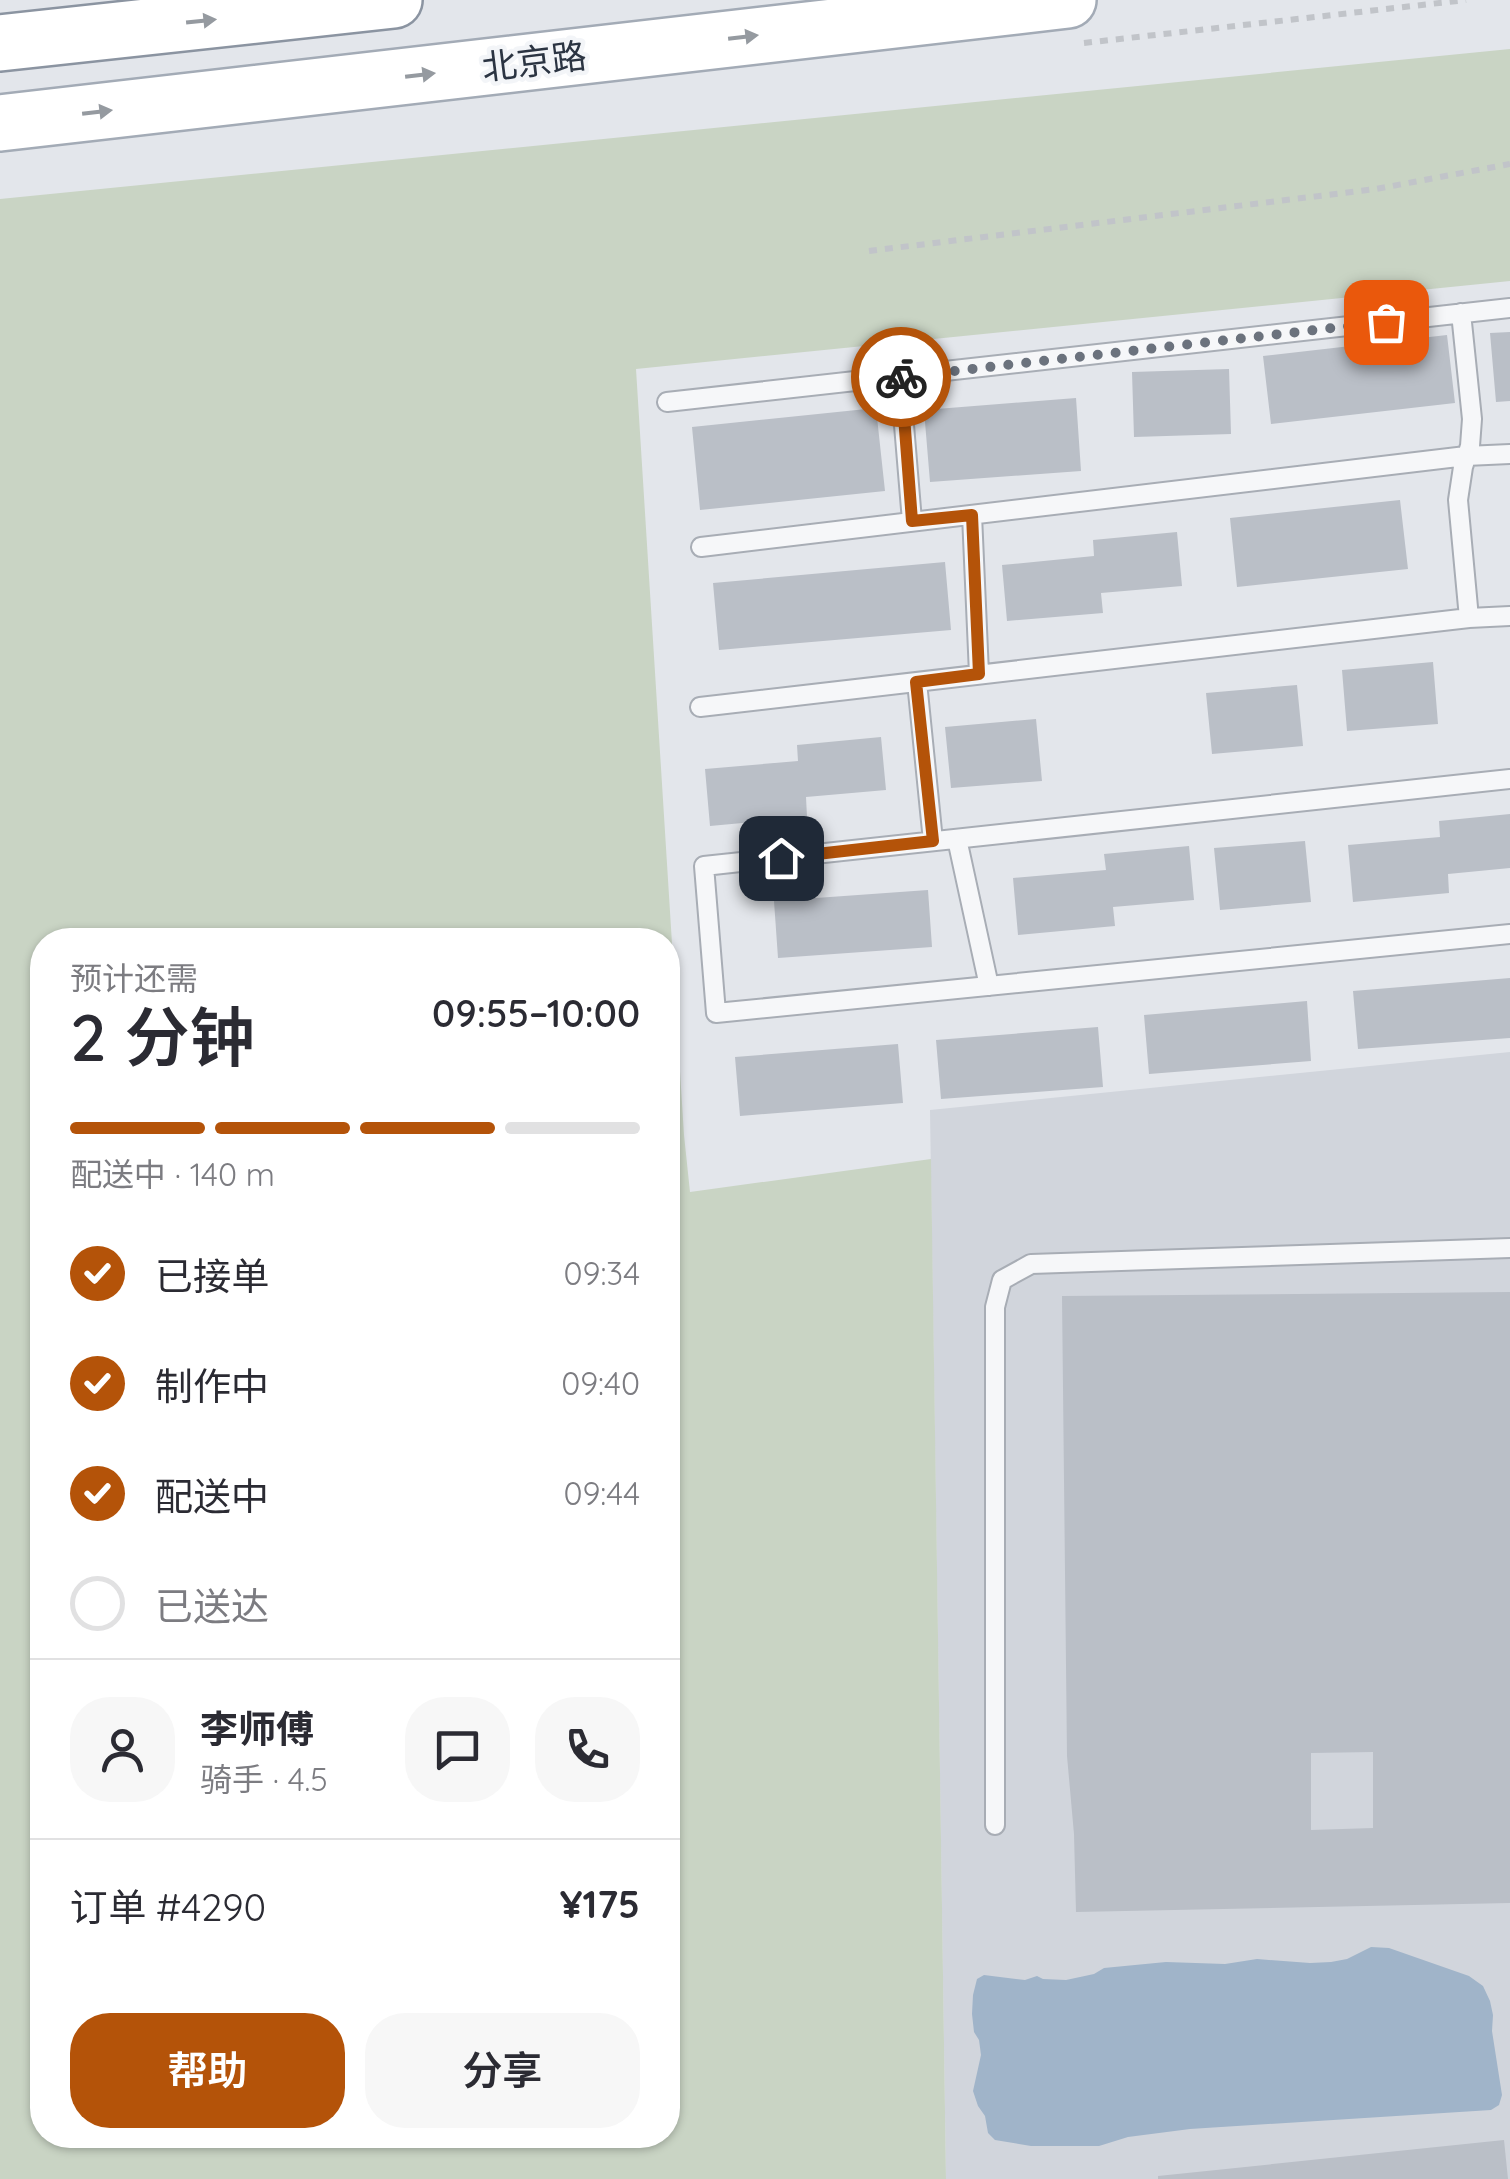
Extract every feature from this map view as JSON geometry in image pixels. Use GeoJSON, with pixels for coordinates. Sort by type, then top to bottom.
{"type":"FeatureCollection","features":[{"type":"Feature","properties":{"kind":"main road"},"geometry":{"type":"LineString","coordinates":[[0,44],[394,0]]}},
{"type":"Feature","properties":{"kind":"main road","name":"北京路"},"geometry":{"type":"LineString","coordinates":[[0,123],[1068,0]]}},
{"type":"Feature","properties":{"kind":"lane"},"geometry":{"type":"LineString","coordinates":[[667,402],[1510,308]]}},
{"type":"Feature","properties":{"kind":"lane"},"geometry":{"type":"LineString","coordinates":[[1462,313],[1472,419],[1458,500],[1470,618]]}},
{"type":"Feature","properties":{"kind":"lane"},"geometry":{"type":"LineString","coordinates":[[900,377],[912,521]]}},
{"type":"Feature","properties":{"kind":"lane"},"geometry":{"type":"LineString","coordinates":[[702,546],[1510,454]]}},
{"type":"Feature","properties":{"kind":"lane"},"geometry":{"type":"LineString","coordinates":[[972,515],[979,674]]}},
{"type":"Feature","properties":{"kind":"lane"},"geometry":{"type":"LineString","coordinates":[[700,707],[1510,616]]}},
{"type":"Feature","properties":{"kind":"lane"},"geometry":{"type":"LineString","coordinates":[[916,682],[933,841]]}},
{"type":"Feature","properties":{"kind":"lane"},"geometry":{"type":"LineString","coordinates":[[1510,779],[704,866],[716,1014],[1510,934]]}},
{"type":"Feature","properties":{"kind":"lane"},"geometry":{"type":"LineString","coordinates":[[957,839],[989,986]]}},
{"type":"Feature","properties":{"kind":"lane"},"geometry":{"type":"LineString","coordinates":[[995,1825],[995,1308],[1002,1280],[1031,1264],[1510,1248]]}},
{"type":"Feature","properties":{"kind":"path"},"geometry":{"type":"LineString","coordinates":[[868,251],[1376,190],[1510,164]]}},
{"type":"Feature","properties":{"kind":"shaded area"},"geometry":{"type":"Polygon","coordinates":[[[1510,1052],[1510,2179],[946,2179],[930,1110],[1510,1052]]]}},
{"type":"Feature","properties":{"kind":"green space"},"geometry":{"type":"Polygon","coordinates":[[[1510,49],[1510,281],[636,369],[671,928],[30,928],[30,2148],[680,2148],[680,1071],[690,1192],[931,1159],[946,2179],[0,2179],[0,199],[1510,49]]]}},
{"type":"Feature","properties":{"kind":"water"},"geometry":{"type":"Polygon","coordinates":[[[1371,1947],[1389,1948],[1469,1976],[1483,1986],[1493,2015],[1502,2095],[1499,2105],[1491,2110],[1190,2129],[1128,2137],[1099,2146],[1031,2146],[995,2140],[988,2133],[973,2091],[981,2055],[974,2032],[973,1995],[977,1979],[984,1975],[1066,1980],[1104,1968],[1166,1962],[1331,1962],[1371,1947]]]}},
{"type":"Feature","properties":{"kind":"building"},"geometry":{"type":"Polygon","coordinates":[[[1510,332],[1510,401],[1496,402],[1490,333],[1510,332]]]}},
{"type":"Feature","properties":{"kind":"building"},"geometry":{"type":"Polygon","coordinates":[[[1447,335],[1455,403],[1271,424],[1263,356],[1447,335]]]}},
{"type":"Feature","properties":{"kind":"building"},"geometry":{"type":"Polygon","coordinates":[[[1229,369],[1231,434],[1134,437],[1132,372],[1229,369]]]}},
{"type":"Feature","properties":{"kind":"building"},"geometry":{"type":"Polygon","coordinates":[[[1076,398],[1081,471],[930,482],[924,410],[1076,398]]]}},
{"type":"Feature","properties":{"kind":"building"},"geometry":{"type":"Polygon","coordinates":[[[876,408],[885,491],[700,510],[692,427],[876,408]]]}},
{"type":"Feature","properties":{"kind":"building"},"geometry":{"type":"Polygon","coordinates":[[[1400,500],[1408,569],[1237,587],[1230,518],[1400,500]]]}},
{"type":"Feature","properties":{"kind":"building"},"geometry":{"type":"Polygon","coordinates":[[[1177,532],[1182,586],[1101,593],[1103,613],[1007,621],[1002,565],[1094,556],[1093,540],[1177,532]]]}},
{"type":"Feature","properties":{"kind":"building"},"geometry":{"type":"Polygon","coordinates":[[[945,562],[951,630],[719,650],[713,583],[945,562]]]}},
{"type":"Feature","properties":{"kind":"building"},"geometry":{"type":"Polygon","coordinates":[[[1433,662],[1438,724],[1347,731],[1342,670],[1433,662]]]}},
{"type":"Feature","properties":{"kind":"building"},"geometry":{"type":"Polygon","coordinates":[[[1297,685],[1303,746],[1212,754],[1206,693],[1297,685]]]}},
{"type":"Feature","properties":{"kind":"building"},"geometry":{"type":"Polygon","coordinates":[[[1036,719],[1042,781],[951,788],[945,727],[1036,719]]]}},
{"type":"Feature","properties":{"kind":"building"},"geometry":{"type":"Polygon","coordinates":[[[881,737],[886,790],[806,797],[807,817],[710,826],[705,769],[798,761],[797,745],[881,737]]]}},
{"type":"Feature","properties":{"kind":"building"},"geometry":{"type":"Polygon","coordinates":[[[1510,814],[1510,868],[1448,874],[1449,893],[1353,902],[1348,845],[1440,837],[1439,821],[1510,814]]]}},
{"type":"Feature","properties":{"kind":"building"},"geometry":{"type":"Polygon","coordinates":[[[1305,841],[1311,902],[1220,910],[1214,848],[1305,841]]]}},
{"type":"Feature","properties":{"kind":"building"},"geometry":{"type":"Polygon","coordinates":[[[1189,846],[1194,900],[1113,907],[1115,926],[1018,935],[1013,878],[1106,870],[1104,854],[1189,846]]]}},
{"type":"Feature","properties":{"kind":"building"},"geometry":{"type":"Polygon","coordinates":[[[928,890],[932,947],[778,958],[774,901],[928,890]]]}},
{"type":"Feature","properties":{"kind":"building"},"geometry":{"type":"Polygon","coordinates":[[[1510,978],[1510,1038],[1358,1049],[1353,991],[1510,978]]]}},
{"type":"Feature","properties":{"kind":"building"},"geometry":{"type":"Polygon","coordinates":[[[1307,1001],[1311,1061],[1149,1074],[1144,1015],[1307,1001]]]}},
{"type":"Feature","properties":{"kind":"building"},"geometry":{"type":"Polygon","coordinates":[[[1098,1027],[1103,1087],[941,1099],[936,1040],[1098,1027]]]}},
{"type":"Feature","properties":{"kind":"building"},"geometry":{"type":"Polygon","coordinates":[[[898,1044],[903,1103],[740,1116],[735,1057],[898,1044]]]}},
{"type":"Feature","properties":{"kind":"building"},"geometry":{"type":"Polygon","coordinates":[[[1510,1292],[1510,1903],[1076,1912],[1067,1756],[1062,1296],[1510,1292]],[[1373,1752],[1311,1753],[1311,1830],[1373,1828],[1373,1752]]]}},
{"type":"Feature","properties":{"kind":"building"},"geometry":{"type":"Polygon","coordinates":[[[1504,2140],[1508,2179],[1158,2179],[1158,2176],[1504,2140]]]}},
{"type":"Feature","properties":{"kind":"way so far"},"geometry":{"type":"LineString","coordinates":[[901,377],[1386,322]]}},
{"type":"Feature","properties":{"kind":"route"},"geometry":{"type":"LineString","coordinates":[[781,858],[933,841],[916,682],[979,674],[972,515],[912,521],[901,377]]}}]}
